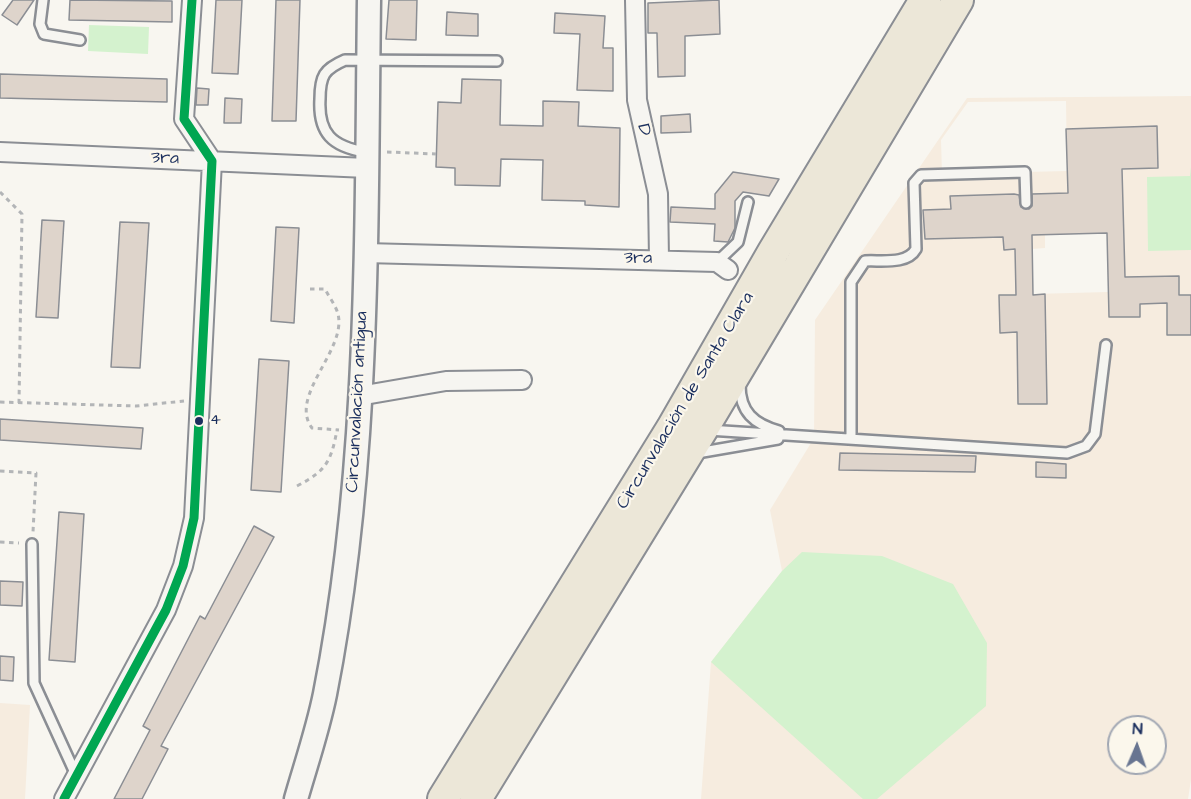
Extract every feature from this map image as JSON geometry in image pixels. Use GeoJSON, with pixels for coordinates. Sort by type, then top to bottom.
{"type":"FeatureCollection","features":[{"type":"Feature","properties":{"kind":"highway","name":"Circunvalación de Santa Clara"},"geometry":{"type":"LineString","coordinates":[[476,799],[687,434],[773,252],[925,0]]}},
{"type":"Feature","properties":{"kind":"highway","name":"Circunvalación de Santa Clara"},"geometry":{"type":"LineString","coordinates":[[443,799],[687,434],[740,367],[958,0]]}},
{"type":"Feature","properties":{"kind":"street"},"geometry":{"type":"LineString","coordinates":[[64,799],[166,610],[183,566],[194,518],[212,161],[184,119],[192,0]]}},
{"type":"Feature","properties":{"kind":"street","name":"Circunvalación antigua"},"geometry":{"type":"LineString","coordinates":[[296,799],[325,695],[349,547],[347,426],[359,396],[365,253],[369,0]]}},
{"type":"Feature","properties":{"kind":"street","name":"D"},"geometry":{"type":"LineString","coordinates":[[635,0],[637,100],[658,194],[659,259]]}},
{"type":"Feature","properties":{"kind":"street","name":"3ra"},"geometry":{"type":"LineString","coordinates":[[0,152],[212,161],[367,160]]}},
{"type":"Feature","properties":{"kind":"street","name":"3ra"},"geometry":{"type":"LineString","coordinates":[[365,253],[659,259],[722,266]]}},
{"type":"Feature","properties":{"kind":"street"},"geometry":{"type":"LineString","coordinates":[[359,396],[446,381],[522,380]]}},
{"type":"Feature","properties":{"kind":"lane"},"geometry":{"type":"LineString","coordinates":[[43,0],[40,24],[44,34],[80,40]]}},
{"type":"Feature","properties":{"kind":"lane"},"geometry":{"type":"LineString","coordinates":[[367,160],[330,137],[319,120],[320,78],[330,67],[345,60],[497,62]]}},
{"type":"Feature","properties":{"kind":"lane"},"geometry":{"type":"LineString","coordinates":[[851,439],[851,282],[865,261],[905,260],[912,256],[916,249],[914,183],[921,175],[1025,172],[1026,203]]}},
{"type":"Feature","properties":{"kind":"lane"},"geometry":{"type":"LineString","coordinates":[[722,266],[738,242],[748,202]]}},
{"type":"Feature","properties":{"kind":"lane"},"geometry":{"type":"LineString","coordinates":[[687,434],[797,436],[1067,453],[1086,446],[1095,434],[1106,345]]}},
{"type":"Feature","properties":{"kind":"lane"},"geometry":{"type":"LineString","coordinates":[[740,367],[740,398],[750,417],[761,426],[797,436]]}},
{"type":"Feature","properties":{"kind":"lane"},"geometry":{"type":"LineString","coordinates":[[687,434],[717,448],[797,436]]}},
{"type":"Feature","properties":{"kind":"lane"},"geometry":{"type":"LineString","coordinates":[[32,544],[34,683],[77,776]]}},
{"type":"Feature","properties":{"kind":"path"},"geometry":{"type":"LineString","coordinates":[[367,160],[436,154]]}},
{"type":"Feature","properties":{"kind":"path"},"geometry":{"type":"LineString","coordinates":[[0,192],[22,214],[19,403]]}},
{"type":"Feature","properties":{"kind":"path"},"geometry":{"type":"LineString","coordinates":[[310,289],[325,289],[339,315],[335,341],[308,392],[308,423],[312,428],[347,426]]}},
{"type":"Feature","properties":{"kind":"path"},"geometry":{"type":"LineString","coordinates":[[0,402],[136,406],[200,400]]}},
{"type":"Feature","properties":{"kind":"path"},"geometry":{"type":"LineString","coordinates":[[297,486],[324,470],[347,426]]}},
{"type":"Feature","properties":{"kind":"path"},"geometry":{"type":"LineString","coordinates":[[0,471],[36,473],[32,544],[0,542]]}},
{"type":"Feature","properties":{"kind":"shaded area"},"geometry":{"type":"Polygon","coordinates":[[[1191,96],[1191,780],[1188,799],[701,799],[711,662],[782,571],[770,510],[814,438],[815,320],[967,98],[1191,96]],[[1066,101],[968,102],[941,140],[942,174],[1067,171],[1066,101]],[[1107,233],[1045,235],[1045,248],[1032,249],[1033,294],[1108,292],[1107,233]]]}},
{"type":"Feature","properties":{"kind":"shaded area"},"geometry":{"type":"Polygon","coordinates":[[[0,703],[30,705],[25,799],[0,799],[0,703]]]}},
{"type":"Feature","properties":{"kind":"green space"},"geometry":{"type":"Polygon","coordinates":[[[89,25],[149,27],[148,54],[88,51],[89,25]]]}},
{"type":"Feature","properties":{"kind":"green space"},"geometry":{"type":"Polygon","coordinates":[[[1191,167],[1191,250],[1148,251],[1147,177],[1190,176],[1191,167]]]}},
{"type":"Feature","properties":{"kind":"green space"},"geometry":{"type":"Polygon","coordinates":[[[802,552],[882,556],[953,584],[987,643],[986,706],[877,799],[863,799],[711,662],[782,571],[802,552]]]}},
{"type":"Feature","properties":{"kind":"building"},"geometry":{"type":"Polygon","coordinates":[[[13,0],[34,0],[17,25],[2,15],[13,0]]]}},
{"type":"Feature","properties":{"kind":"building"},"geometry":{"type":"Polygon","coordinates":[[[70,0],[172,1],[172,22],[69,20],[70,0]]]}},
{"type":"Feature","properties":{"kind":"building"},"geometry":{"type":"Polygon","coordinates":[[[216,0],[242,0],[238,74],[212,73],[216,0]]]}},
{"type":"Feature","properties":{"kind":"building"},"geometry":{"type":"Polygon","coordinates":[[[276,0],[300,0],[296,121],[272,121],[276,0]]]}},
{"type":"Feature","properties":{"kind":"building"},"geometry":{"type":"Polygon","coordinates":[[[389,0],[417,0],[416,40],[386,39],[389,0]]]}},
{"type":"Feature","properties":{"kind":"building"},"geometry":{"type":"Polygon","coordinates":[[[719,0],[720,34],[685,36],[685,76],[658,77],[657,33],[648,33],[648,3],[719,0]]]}},
{"type":"Feature","properties":{"kind":"building"},"geometry":{"type":"Polygon","coordinates":[[[447,12],[478,14],[478,36],[446,35],[447,12]]]}},
{"type":"Feature","properties":{"kind":"building"},"geometry":{"type":"Polygon","coordinates":[[[555,13],[605,16],[603,48],[613,48],[613,91],[577,90],[580,34],[554,33],[555,13]]]}},
{"type":"Feature","properties":{"kind":"building"},"geometry":{"type":"Polygon","coordinates":[[[0,74],[167,79],[167,102],[0,98],[0,74]]]}},
{"type":"Feature","properties":{"kind":"building"},"geometry":{"type":"Polygon","coordinates":[[[462,79],[501,80],[500,125],[543,126],[543,101],[579,102],[578,126],[620,128],[619,207],[585,205],[585,201],[542,200],[543,160],[501,159],[500,186],[455,185],[455,168],[436,167],[438,102],[461,103],[462,79]]]}},
{"type":"Feature","properties":{"kind":"building"},"geometry":{"type":"Polygon","coordinates":[[[197,88],[209,89],[208,105],[196,105],[197,88]]]}},
{"type":"Feature","properties":{"kind":"building"},"geometry":{"type":"Polygon","coordinates":[[[225,98],[242,99],[241,123],[224,123],[225,98]]]}},
{"type":"Feature","properties":{"kind":"building"},"geometry":{"type":"Polygon","coordinates":[[[690,114],[691,132],[661,133],[661,116],[690,114]]]}},
{"type":"Feature","properties":{"kind":"building"},"geometry":{"type":"Polygon","coordinates":[[[1157,126],[1158,168],[1122,169],[1125,277],[1179,276],[1179,295],[1191,295],[1191,335],[1167,335],[1167,303],[1140,304],[1140,317],[1109,317],[1107,233],[1032,235],[1033,295],[1045,294],[1047,404],[1018,404],[1017,332],[1000,333],[999,295],[1016,295],[1015,249],[1004,250],[1003,237],[925,239],[923,210],[951,209],[950,196],[1014,194],[1019,195],[1021,207],[1029,209],[1032,206],[1032,194],[1068,193],[1066,129],[1157,126]]]}},
{"type":"Feature","properties":{"kind":"building"},"geometry":{"type":"Polygon","coordinates":[[[733,172],[779,179],[769,196],[743,192],[735,201],[735,228],[728,242],[714,241],[715,224],[670,222],[671,207],[715,209],[715,194],[733,172]]]}},
{"type":"Feature","properties":{"kind":"building"},"geometry":{"type":"Polygon","coordinates":[[[42,220],[64,221],[58,318],[36,317],[42,220]]]}},
{"type":"Feature","properties":{"kind":"building"},"geometry":{"type":"Polygon","coordinates":[[[120,222],[149,223],[140,368],[111,367],[120,222]]]}},
{"type":"Feature","properties":{"kind":"building"},"geometry":{"type":"Polygon","coordinates":[[[276,227],[299,228],[294,323],[271,321],[276,227]]]}},
{"type":"Feature","properties":{"kind":"building"},"geometry":{"type":"Polygon","coordinates":[[[259,359],[289,361],[281,492],[251,490],[259,359]]]}},
{"type":"Feature","properties":{"kind":"building"},"geometry":{"type":"Polygon","coordinates":[[[0,419],[143,428],[141,449],[0,440],[0,419]]]}},
{"type":"Feature","properties":{"kind":"building"},"geometry":{"type":"Polygon","coordinates":[[[840,453],[976,456],[975,472],[839,470],[840,453]]]}},
{"type":"Feature","properties":{"kind":"building"},"geometry":{"type":"Polygon","coordinates":[[[1036,462],[1066,464],[1066,478],[1036,477],[1036,462]]]}},
{"type":"Feature","properties":{"kind":"building"},"geometry":{"type":"Polygon","coordinates":[[[59,512],[84,514],[75,662],[49,660],[59,512]]]}},
{"type":"Feature","properties":{"kind":"building"},"geometry":{"type":"Polygon","coordinates":[[[254,526],[274,537],[161,746],[168,749],[142,799],[114,799],[150,730],[143,726],[200,616],[205,619],[254,526]]]}},
{"type":"Feature","properties":{"kind":"building"},"geometry":{"type":"Polygon","coordinates":[[[0,581],[23,582],[22,606],[0,605],[0,581]]]}},
{"type":"Feature","properties":{"kind":"building"},"geometry":{"type":"Polygon","coordinates":[[[0,656],[14,657],[13,681],[0,680],[0,656]]]}},
{"type":"Feature","properties":{"kind":"transit line"},"geometry":{"type":"LineString","coordinates":[[64,799],[166,610],[183,566],[194,518],[212,161],[184,119],[192,0]]}},
{"type":"Feature","properties":{"kind":"place","name":"4"},"geometry":{"type":"Point","coordinates":[199,421]}}]}
